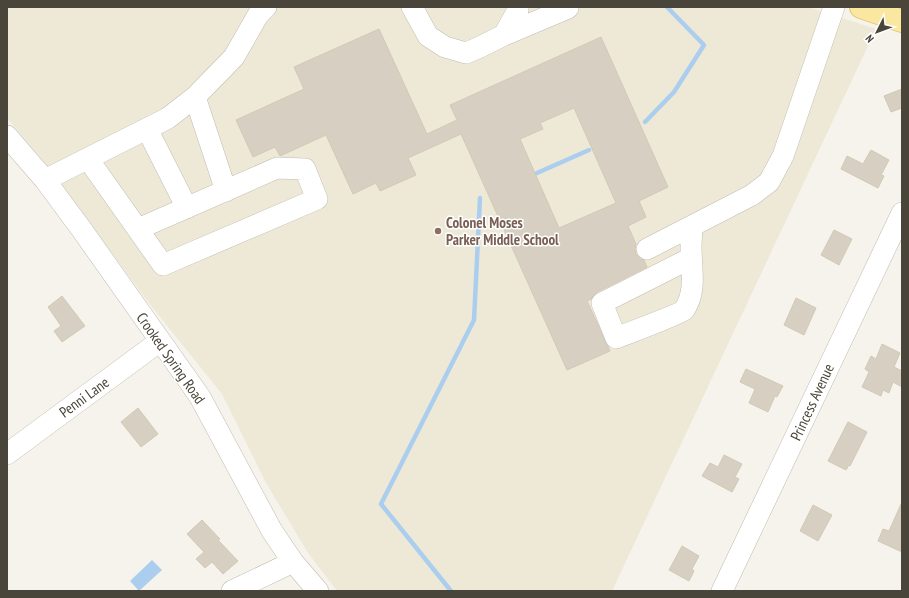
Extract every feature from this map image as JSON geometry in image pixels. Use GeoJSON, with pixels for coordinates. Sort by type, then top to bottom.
{"type":"FeatureCollection","features":[{"type":"Feature","properties":{"kind":"main road"},"geometry":{"type":"LineString","coordinates":[[861,7],[899,16]]}},
{"type":"Feature","properties":{"kind":"street"},"geometry":{"type":"LineString","coordinates":[[45,180],[168,118],[195,96],[234,56],[258,15],[266,7]]}},
{"type":"Feature","properties":{"kind":"street"},"geometry":{"type":"LineString","coordinates":[[412,7],[428,36],[445,47],[466,53],[504,34],[568,8],[567,7]]}},
{"type":"Feature","properties":{"kind":"street"},"geometry":{"type":"LineString","coordinates":[[504,34],[518,10],[518,7]]}},
{"type":"Feature","properties":{"kind":"street"},"geometry":{"type":"LineString","coordinates":[[647,249],[752,195],[769,182],[783,156],[834,7]]}},
{"type":"Feature","properties":{"kind":"street"},"geometry":{"type":"LineString","coordinates":[[195,96],[226,190]]}},
{"type":"Feature","properties":{"kind":"street"},"geometry":{"type":"LineString","coordinates":[[147,129],[187,208]]}},
{"type":"Feature","properties":{"kind":"street","name":"Crooked Spring Road"},"geometry":{"type":"LineString","coordinates":[[7,136],[45,180],[82,230],[200,397],[272,531],[293,562],[318,591]]}},
{"type":"Feature","properties":{"kind":"street"},"geometry":{"type":"LineString","coordinates":[[88,159],[138,229],[164,265],[317,199],[305,168],[277,168],[138,229]]}},
{"type":"Feature","properties":{"kind":"street","name":"Princess Avenue"},"geometry":{"type":"LineString","coordinates":[[722,591],[902,213]]}},
{"type":"Feature","properties":{"kind":"street"},"geometry":{"type":"LineString","coordinates":[[691,258],[602,303],[616,338],[683,311],[691,296],[692,226]]}},
{"type":"Feature","properties":{"kind":"street","name":"Penni Lane"},"geometry":{"type":"LineString","coordinates":[[7,454],[160,341]]}},
{"type":"Feature","properties":{"kind":"street"},"geometry":{"type":"LineString","coordinates":[[232,591],[293,562]]}},
{"type":"Feature","properties":{"kind":"shaded area","name":"Colonel Moses Parker Middle School"},"geometry":{"type":"Polygon","coordinates":[[[7,7],[808,7],[876,29],[612,591],[337,591],[308,553],[266,483],[222,394],[148,302],[42,159],[7,118],[7,7]]]}},
{"type":"Feature","properties":{"kind":"water"},"geometry":{"type":"Polygon","coordinates":[[[152,560],[162,570],[139,591],[130,581],[152,560]]]}},
{"type":"Feature","properties":{"kind":"building"},"geometry":{"type":"Polygon","coordinates":[[[379,29],[427,134],[457,120],[450,105],[601,37],[668,187],[639,201],[646,217],[628,226],[636,244],[636,254],[640,259],[644,260],[647,267],[597,292],[587,301],[610,351],[567,370],[461,134],[408,158],[416,175],[380,191],[376,183],[353,194],[326,135],[280,156],[275,147],[253,157],[236,120],[304,89],[294,67],[379,29]],[[574,108],[540,123],[543,129],[520,139],[559,228],[616,203],[574,108]]]}},
{"type":"Feature","properties":{"kind":"building"},"geometry":{"type":"Polygon","coordinates":[[[902,89],[902,108],[891,112],[884,96],[902,89]]]}},
{"type":"Feature","properties":{"kind":"building"},"geometry":{"type":"Polygon","coordinates":[[[871,150],[889,160],[881,175],[884,176],[878,188],[841,169],[847,156],[863,164],[871,150]]]}},
{"type":"Feature","properties":{"kind":"building"},"geometry":{"type":"Polygon","coordinates":[[[834,230],[852,239],[839,265],[821,255],[834,230]]]}},
{"type":"Feature","properties":{"kind":"building"},"geometry":{"type":"Polygon","coordinates":[[[62,296],[85,326],[62,342],[54,331],[61,326],[48,307],[62,296]]]}},
{"type":"Feature","properties":{"kind":"building"},"geometry":{"type":"Polygon","coordinates":[[[796,298],[816,308],[804,335],[784,325],[796,298]]]}},
{"type":"Feature","properties":{"kind":"building"},"geometry":{"type":"Polygon","coordinates":[[[882,344],[900,353],[894,367],[902,371],[902,387],[893,382],[889,393],[883,390],[881,396],[862,387],[869,372],[865,369],[871,356],[876,359],[882,344]]]}},
{"type":"Feature","properties":{"kind":"building"},"geometry":{"type":"Polygon","coordinates":[[[746,369],[783,386],[777,397],[775,396],[768,412],[749,403],[755,389],[740,382],[746,369]]]}},
{"type":"Feature","properties":{"kind":"building"},"geometry":{"type":"Polygon","coordinates":[[[138,408],[158,434],[141,447],[121,422],[138,408]]]}},
{"type":"Feature","properties":{"kind":"building"},"geometry":{"type":"Polygon","coordinates":[[[848,422],[867,432],[850,466],[849,465],[846,470],[828,461],[848,422]]]}},
{"type":"Feature","properties":{"kind":"building"},"geometry":{"type":"Polygon","coordinates":[[[724,455],[742,464],[735,477],[739,479],[732,492],[702,476],[710,463],[718,467],[724,455]]]}},
{"type":"Feature","properties":{"kind":"building"},"geometry":{"type":"Polygon","coordinates":[[[902,502],[902,552],[878,541],[883,529],[889,531],[902,502]]]}},
{"type":"Feature","properties":{"kind":"building"},"geometry":{"type":"Polygon","coordinates":[[[813,505],[832,515],[818,541],[800,531],[813,505]]]}},
{"type":"Feature","properties":{"kind":"building"},"geometry":{"type":"Polygon","coordinates":[[[202,520],[238,561],[223,574],[212,562],[205,568],[196,559],[204,552],[187,534],[202,520]]]}},
{"type":"Feature","properties":{"kind":"building"},"geometry":{"type":"Polygon","coordinates":[[[682,546],[699,556],[692,569],[694,571],[689,581],[669,570],[682,546]]]}},
{"type":"Feature","properties":{"kind":"waterway"},"geometry":{"type":"LineString","coordinates":[[645,122],[674,92],[704,45],[667,7]]}},
{"type":"Feature","properties":{"kind":"waterway"},"geometry":{"type":"LineString","coordinates":[[537,173],[589,150]]}},
{"type":"Feature","properties":{"kind":"waterway"},"geometry":{"type":"LineString","coordinates":[[451,591],[381,504],[474,320],[480,198]]}},
{"type":"Feature","properties":{"kind":"place","name":"Colonel Moses Parker Middle School"},"geometry":{"type":"Point","coordinates":[438,231]}}]}
